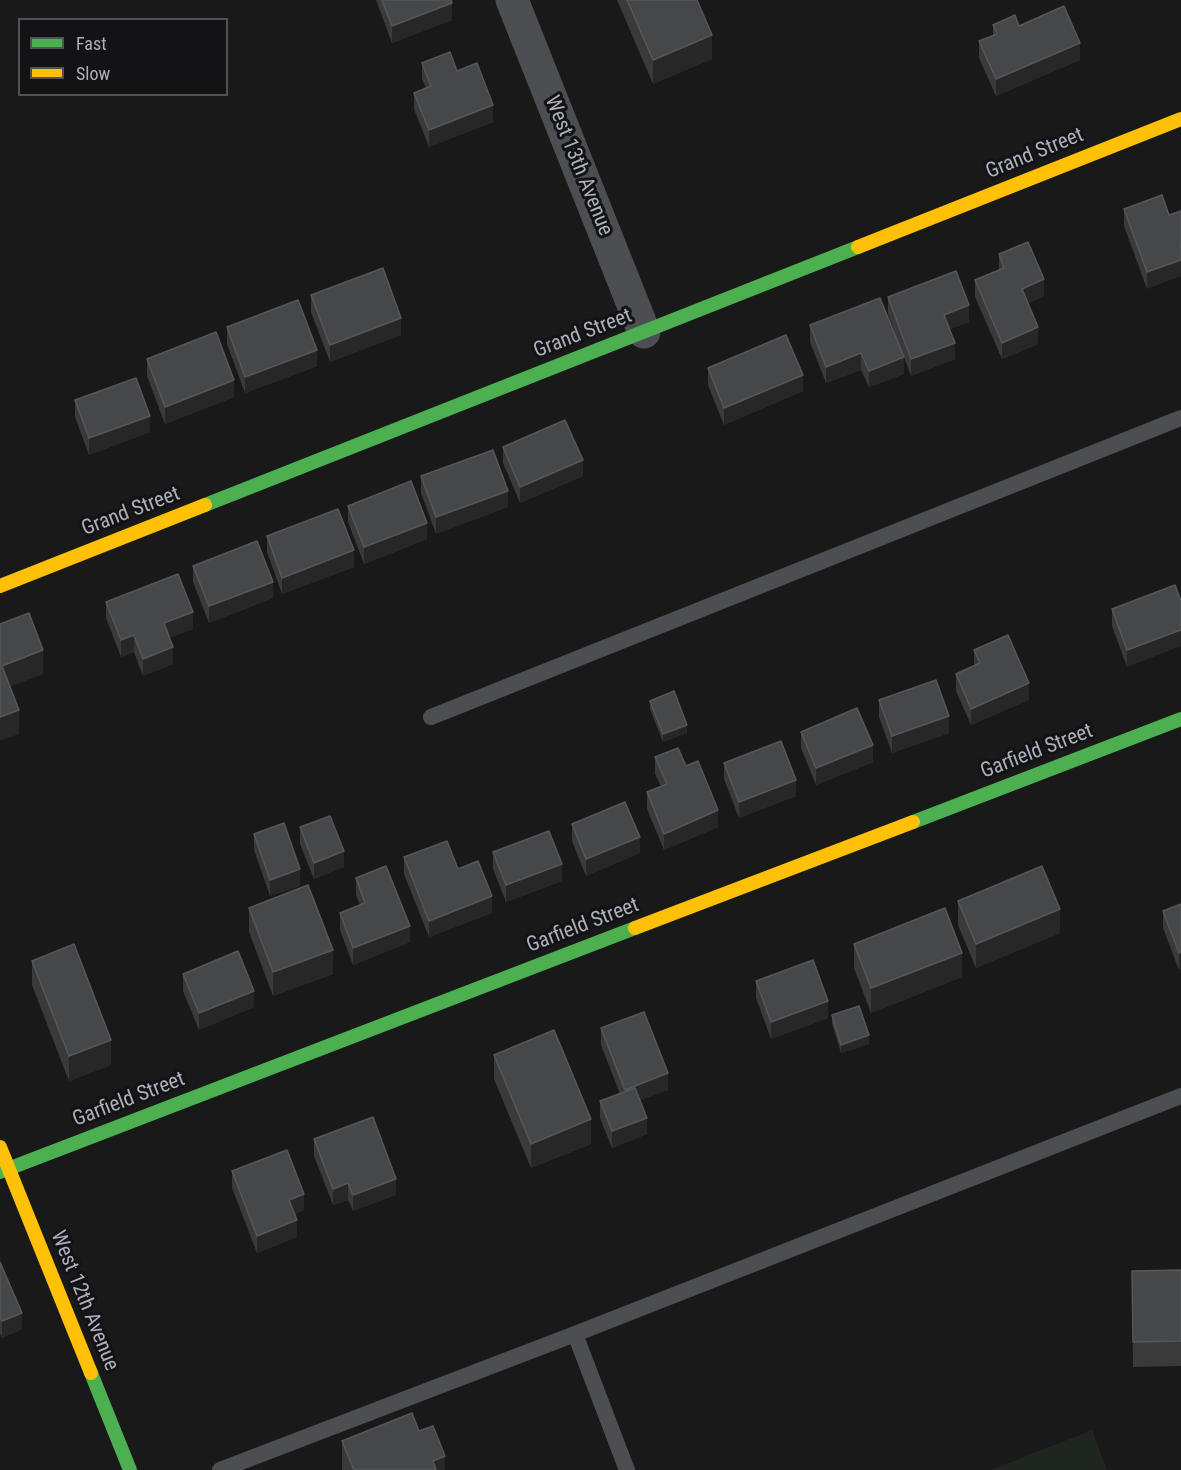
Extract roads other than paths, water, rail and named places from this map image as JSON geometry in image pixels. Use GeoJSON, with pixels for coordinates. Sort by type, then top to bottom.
{"type":"FeatureCollection","features":[{"type":"Feature","properties":{"kind":"street","name":"West 13th Avenue"},"geometry":{"type":"LineString","coordinates":[[512,0],[644,332]]}},
{"type":"Feature","properties":{"kind":"street","name":"Grand Street"},"geometry":{"type":"LineString","coordinates":[[0,586],[1181,119]]}},
{"type":"Feature","properties":{"kind":"street","name":"Garfield Street"},"geometry":{"type":"LineString","coordinates":[[4,1171],[1181,719]]}},
{"type":"Feature","properties":{"kind":"street","name":"West 12th Avenue"},"geometry":{"type":"LineString","coordinates":[[0,1147],[4,1171],[130,1470]]}},
{"type":"Feature","properties":{"kind":"lane"},"geometry":{"type":"LineString","coordinates":[[431,717],[1181,418]]}},
{"type":"Feature","properties":{"kind":"lane"},"geometry":{"type":"LineString","coordinates":[[220,1470],[575,1334],[1181,1096]]}},
{"type":"Feature","properties":{"kind":"lane"},"geometry":{"type":"LineString","coordinates":[[575,1334],[627,1470]]}}]}
